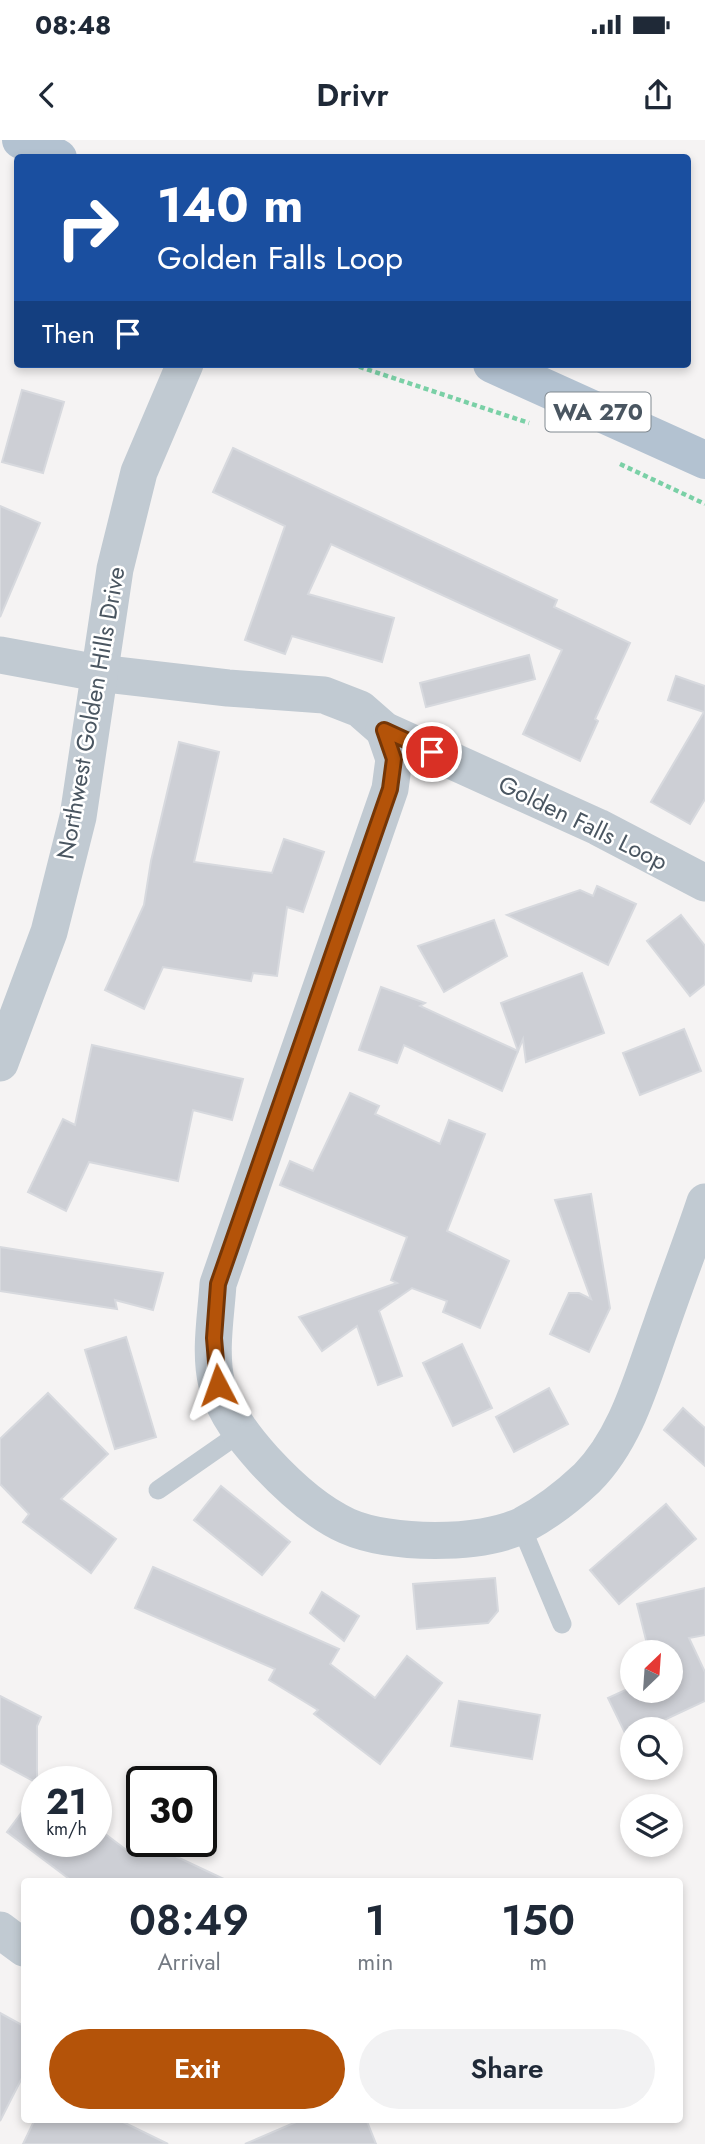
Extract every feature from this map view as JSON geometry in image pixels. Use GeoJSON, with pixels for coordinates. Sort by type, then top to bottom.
{"type":"FeatureCollection","features":[{"type":"Feature","properties":{"kind":"main road"},"geometry":{"type":"LineString","coordinates":[[21,140],[50,154]]}},
{"type":"Feature","properties":{"kind":"main road","name":"WA 270"},"geometry":{"type":"LineString","coordinates":[[501,368],[705,460]]}},
{"type":"Feature","properties":{"kind":"street","name":"Northwest Golden Hills Drive"},"geometry":{"type":"LineString","coordinates":[[0,1063],[50,932],[78,817],[115,569],[139,472],[183,368]]}},
{"type":"Feature","properties":{"kind":"street","name":"Golden Falls Loop"},"geometry":{"type":"LineString","coordinates":[[0,655],[98,673],[228,688],[324,695],[360,709],[384,730],[598,827],[705,883]]}},
{"type":"Feature","properties":{"kind":"street"},"geometry":{"type":"LineString","coordinates":[[384,730],[394,759],[390,789],[218,1284],[214,1338],[218,1385],[240,1433],[279,1476],[310,1503],[346,1525],[374,1535],[441,1542],[521,1526],[550,1508],[588,1477],[611,1447],[634,1401],[705,1202]]}},
{"type":"Feature","properties":{"kind":"street"},"geometry":{"type":"LineString","coordinates":[[0,1930],[21,1946]]}},
{"type":"Feature","properties":{"kind":"lane"},"geometry":{"type":"LineString","coordinates":[[158,1490],[240,1433]]}},
{"type":"Feature","properties":{"kind":"lane"},"geometry":{"type":"LineString","coordinates":[[521,1526],[562,1624]]}},
{"type":"Feature","properties":{"kind":"path"},"geometry":{"type":"LineString","coordinates":[[364,368],[539,426]]}},
{"type":"Feature","properties":{"kind":"path"},"geometry":{"type":"LineString","coordinates":[[610,460],[705,504]]}},
{"type":"Feature","properties":{"kind":"building"},"geometry":{"type":"Polygon","coordinates":[[[22,390],[64,402],[43,473],[2,462],[22,390]]]}},
{"type":"Feature","properties":{"kind":"building"},"geometry":{"type":"Polygon","coordinates":[[[233,448],[557,600],[554,607],[630,643],[595,719],[598,721],[580,761],[523,734],[562,650],[331,544],[308,594],[394,618],[382,662],[292,636],[285,654],[245,640],[285,526],[213,492],[233,448]]]}},
{"type":"Feature","properties":{"kind":"building"},"geometry":{"type":"Polygon","coordinates":[[[0,506],[40,523],[0,617],[0,506]]]}},
{"type":"Feature","properties":{"kind":"building"},"geometry":{"type":"Polygon","coordinates":[[[529,655],[535,679],[426,707],[420,683],[529,655]]]}},
{"type":"Feature","properties":{"kind":"building"},"geometry":{"type":"Polygon","coordinates":[[[676,676],[705,686],[705,799],[690,824],[651,802],[704,712],[668,700],[676,676]]]}},
{"type":"Feature","properties":{"kind":"building"},"geometry":{"type":"Polygon","coordinates":[[[179,742],[219,752],[194,862],[272,873],[284,839],[324,852],[303,912],[287,907],[277,976],[253,973],[251,981],[163,967],[144,1009],[105,990],[144,905],[151,861],[179,742]]]}},
{"type":"Feature","properties":{"kind":"building"},"geometry":{"type":"Polygon","coordinates":[[[597,886],[636,904],[608,965],[507,915],[580,890],[593,896],[597,886]]]}},
{"type":"Feature","properties":{"kind":"building"},"geometry":{"type":"Polygon","coordinates":[[[681,915],[705,946],[705,984],[690,996],[647,941],[681,915]]]}},
{"type":"Feature","properties":{"kind":"building"},"geometry":{"type":"Polygon","coordinates":[[[494,920],[507,956],[444,992],[418,946],[494,920]]]}},
{"type":"Feature","properties":{"kind":"building"},"geometry":{"type":"Polygon","coordinates":[[[582,973],[604,1033],[526,1062],[523,1039],[518,1051],[501,1003],[582,973]]]}},
{"type":"Feature","properties":{"kind":"building"},"geometry":{"type":"Polygon","coordinates":[[[381,987],[425,1003],[420,1006],[518,1051],[502,1091],[404,1045],[397,1063],[359,1050],[381,987]]]}},
{"type":"Feature","properties":{"kind":"building"},"geometry":{"type":"Polygon","coordinates":[[[684,1029],[701,1071],[640,1095],[623,1053],[684,1029]]]}},
{"type":"Feature","properties":{"kind":"building"},"geometry":{"type":"Polygon","coordinates":[[[92,1045],[243,1079],[232,1120],[193,1110],[178,1181],[89,1162],[66,1211],[28,1192],[63,1119],[75,1125],[92,1045]]]}},
{"type":"Feature","properties":{"kind":"building"},"geometry":{"type":"Polygon","coordinates":[[[350,1093],[379,1106],[375,1114],[440,1144],[449,1120],[485,1134],[447,1231],[509,1261],[480,1328],[443,1312],[447,1301],[412,1288],[379,1311],[402,1376],[378,1385],[357,1326],[322,1351],[299,1317],[397,1283],[391,1280],[407,1237],[280,1185],[290,1161],[313,1171],[350,1093]]]}},
{"type":"Feature","properties":{"kind":"building"},"geometry":{"type":"Polygon","coordinates":[[[591,1194],[610,1308],[589,1352],[550,1334],[569,1293],[579,1293],[591,1299],[555,1200],[591,1194]]]}},
{"type":"Feature","properties":{"kind":"building"},"geometry":{"type":"Polygon","coordinates":[[[0,1247],[163,1273],[153,1310],[115,1300],[117,1309],[0,1291],[0,1247]]]}},
{"type":"Feature","properties":{"kind":"building"},"geometry":{"type":"Polygon","coordinates":[[[126,1337],[156,1437],[115,1449],[85,1350],[126,1337]]]}},
{"type":"Feature","properties":{"kind":"building"},"geometry":{"type":"Polygon","coordinates":[[[462,1344],[492,1408],[453,1426],[423,1363],[462,1344]]]}},
{"type":"Feature","properties":{"kind":"building"},"geometry":{"type":"Polygon","coordinates":[[[549,1388],[568,1424],[514,1452],[496,1417],[549,1388]]]}},
{"type":"Feature","properties":{"kind":"building"},"geometry":{"type":"Polygon","coordinates":[[[48,1393],[108,1454],[61,1499],[116,1539],[91,1573],[23,1522],[29,1514],[0,1484],[0,1439],[48,1393]]]}},
{"type":"Feature","properties":{"kind":"building"},"geometry":{"type":"Polygon","coordinates":[[[683,1408],[705,1428],[705,1466],[664,1430],[683,1408]]]}},
{"type":"Feature","properties":{"kind":"building"},"geometry":{"type":"Polygon","coordinates":[[[221,1486],[290,1542],[262,1575],[194,1520],[221,1486]]]}},
{"type":"Feature","properties":{"kind":"building"},"geometry":{"type":"Polygon","coordinates":[[[666,1504],[696,1539],[619,1604],[590,1570],[666,1504]]]}},
{"type":"Feature","properties":{"kind":"building"},"geometry":{"type":"Polygon","coordinates":[[[153,1567],[339,1649],[330,1664],[375,1698],[407,1656],[442,1683],[380,1764],[314,1714],[318,1710],[269,1680],[275,1669],[135,1608],[153,1567]]]}},
{"type":"Feature","properties":{"kind":"building"},"geometry":{"type":"Polygon","coordinates":[[[495,1578],[498,1611],[488,1623],[417,1629],[413,1584],[495,1578]]]}},
{"type":"Feature","properties":{"kind":"building"},"geometry":{"type":"Polygon","coordinates":[[[705,1588],[705,1635],[689,1638],[705,1672],[705,1701],[671,1717],[620,1717],[620,1723],[608,1698],[620,1692],[620,1703],[683,1703],[683,1640],[646,1640],[637,1604],[705,1588]]]}},
{"type":"Feature","properties":{"kind":"building"},"geometry":{"type":"Polygon","coordinates":[[[322,1592],[359,1616],[344,1641],[310,1613],[322,1592]]]}},
{"type":"Feature","properties":{"kind":"building"},"geometry":{"type":"Polygon","coordinates":[[[0,1696],[41,1717],[37,1726],[37,1766],[21,1766],[21,1774],[0,1763],[0,1696]]]}},
{"type":"Feature","properties":{"kind":"building"},"geometry":{"type":"Polygon","coordinates":[[[459,1701],[540,1715],[532,1759],[451,1746],[459,1701]]]}},
{"type":"Feature","properties":{"kind":"building"},"geometry":{"type":"Polygon","coordinates":[[[21,1813],[21,1843],[7,1832],[21,1813]]]}},
{"type":"Feature","properties":{"kind":"building"},"geometry":{"type":"Polygon","coordinates":[[[112,1839],[126,1850],[126,1857],[177,1857],[222,1878],[68,1878],[40,1857],[112,1857],[112,1839]]]}},
{"type":"Feature","properties":{"kind":"building"},"geometry":{"type":"Polygon","coordinates":[[[0,2013],[21,2024],[21,2080],[0,2121],[0,2013]]]}},
{"type":"Feature","properties":{"kind":"building"},"geometry":{"type":"Polygon","coordinates":[[[33,2123],[125,2123],[168,2144],[23,2144],[33,2123]]]}},
{"type":"Feature","properties":{"kind":"building"},"geometry":{"type":"Polygon","coordinates":[[[294,2123],[368,2123],[376,2144],[245,2144],[294,2123]]]}},
{"type":"Feature","properties":{"kind":"route"},"geometry":{"type":"LineString","coordinates":[[218,1385],[214,1338],[218,1284],[390,789],[394,759],[384,730],[432,752]]}}]}
